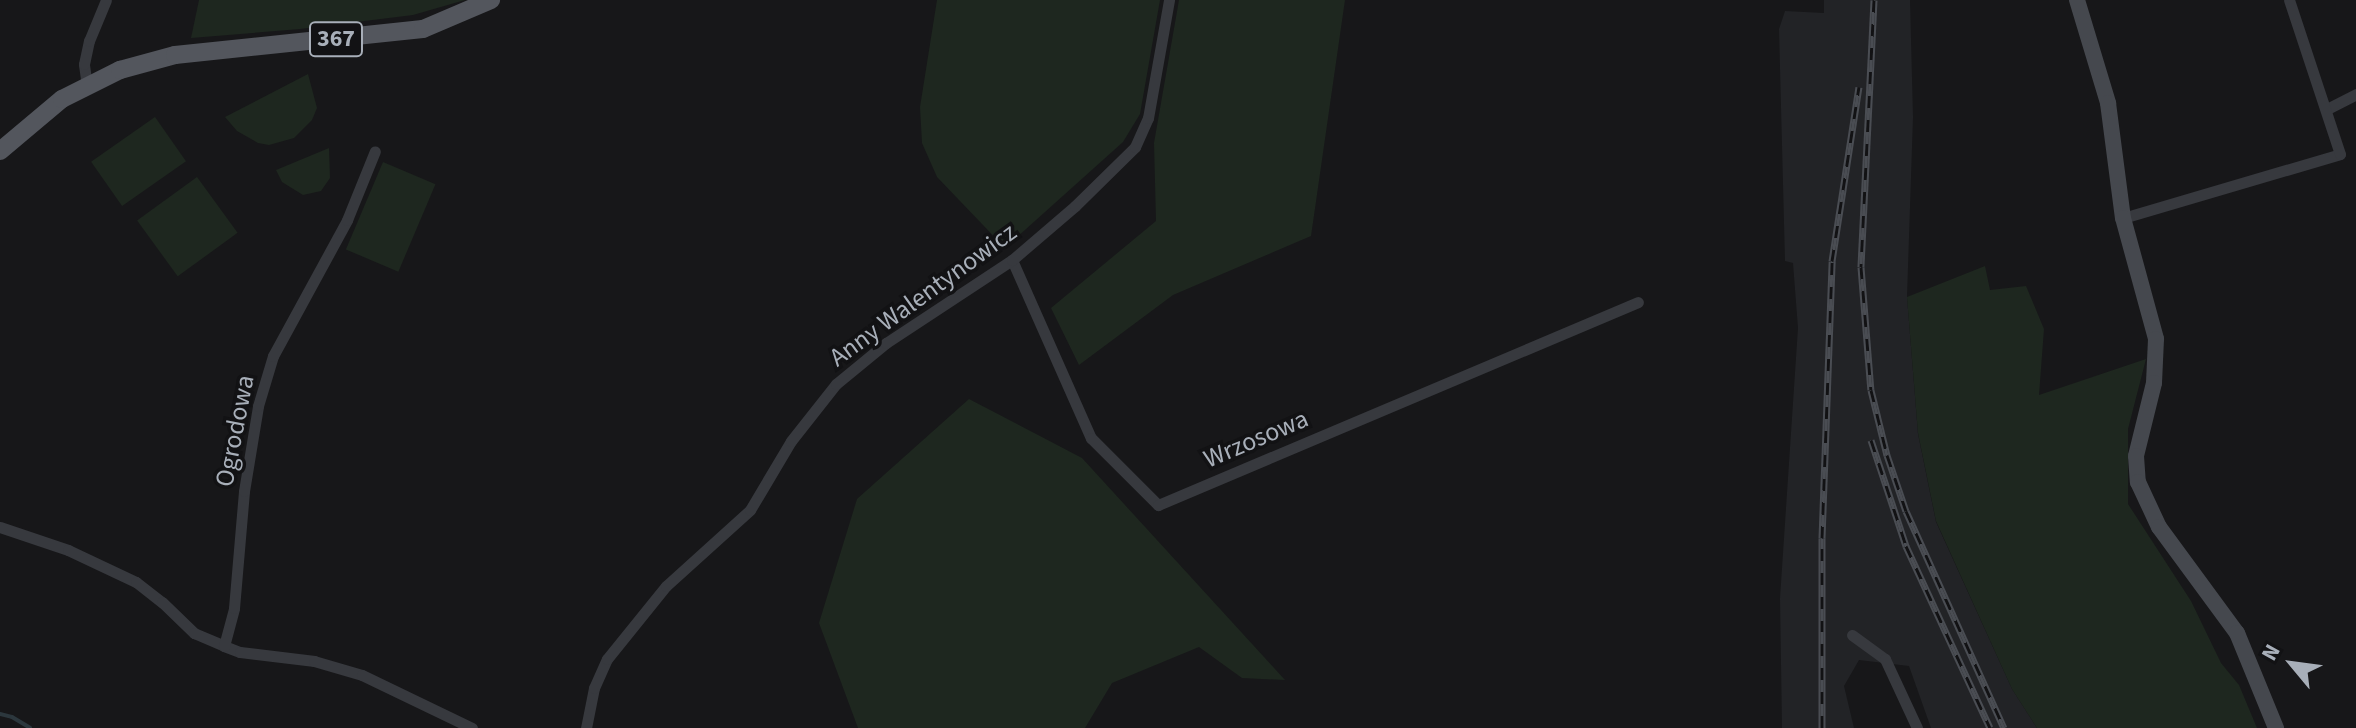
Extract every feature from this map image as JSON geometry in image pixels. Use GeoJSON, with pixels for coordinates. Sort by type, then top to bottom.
{"type":"FeatureCollection","features":[{"type":"Feature","properties":{"kind":"main road","name":"367"},"geometry":{"type":"LineString","coordinates":[[1,148],[45,110],[120,70],[175,55],[423,29],[491,0]]}},
{"type":"Feature","properties":{"kind":"street"},"geometry":{"type":"LineString","coordinates":[[87,86],[84,64],[89,41],[106,0]]}},
{"type":"Feature","properties":{"kind":"street","name":"Anny Walentynowicz"},"geometry":{"type":"LineString","coordinates":[[586,728],[594,688],[607,659],[666,586],[750,510],[791,441],[836,384],[886,343],[1012,260],[1075,206],[1135,147],[1148,118],[1169,0]]}},
{"type":"Feature","properties":{"kind":"street"},"geometry":{"type":"LineString","coordinates":[[2077,0],[2108,103],[2123,218],[2156,339],[2154,383],[2136,456],[2138,482],[2159,527],[2237,633],[2276,728]]}},
{"type":"Feature","properties":{"kind":"street"},"geometry":{"type":"LineString","coordinates":[[2123,218],[2340,154],[2289,0]]}},
{"type":"Feature","properties":{"kind":"street"},"geometry":{"type":"LineString","coordinates":[[2327,109],[2356,94]]}},
{"type":"Feature","properties":{"kind":"street","name":"Ogrodowa"},"geometry":{"type":"LineString","coordinates":[[224,646],[234,608],[244,491],[258,406],[273,356],[347,220],[375,151]]}},
{"type":"Feature","properties":{"kind":"street","name":"Wrzosowa"},"geometry":{"type":"LineString","coordinates":[[1012,260],[1091,438],[1158,505],[1638,302]]}},
{"type":"Feature","properties":{"kind":"street"},"geometry":{"type":"LineString","coordinates":[[0,527],[68,550],[136,582],[194,633],[224,646],[240,652],[314,661],[362,675],[472,728]]}},
{"type":"Feature","properties":{"kind":"street"},"geometry":{"type":"LineString","coordinates":[[1852,635],[1885,659],[1917,728]]}},
{"type":"Feature","properties":{"kind":"shaded area"},"geometry":{"type":"Polygon","coordinates":[[[199,0],[465,0],[413,15],[191,38],[199,0]]]}},
{"type":"Feature","properties":{"kind":"shaded area"},"geometry":{"type":"Polygon","coordinates":[[[937,0],[1160,0],[1140,114],[1123,142],[1005,248],[937,177],[922,143],[920,107],[937,0]]]}},
{"type":"Feature","properties":{"kind":"shaded area"},"geometry":{"type":"Polygon","coordinates":[[[1179,0],[1345,0],[1311,236],[1173,295],[1079,365],[1051,308],[1156,221],[1154,143],[1179,0]]]}},
{"type":"Feature","properties":{"kind":"shaded area"},"geometry":{"type":"Polygon","coordinates":[[[1824,0],[1910,0],[1913,117],[1907,297],[1918,434],[1936,522],[2012,689],[2037,728],[1931,728],[1909,666],[1859,660],[1844,686],[1854,728],[1782,728],[1780,598],[1798,328],[1793,263],[1785,261],[1779,29],[1785,11],[1824,13],[1824,0]]]}},
{"type":"Feature","properties":{"kind":"shaded area"},"geometry":{"type":"Polygon","coordinates":[[[308,74],[317,108],[312,120],[294,138],[269,145],[258,143],[237,131],[225,117],[308,74]]]}},
{"type":"Feature","properties":{"kind":"shaded area"},"geometry":{"type":"Polygon","coordinates":[[[155,117],[186,161],[122,206],[91,162],[155,117]]]}},
{"type":"Feature","properties":{"kind":"shaded area"},"geometry":{"type":"Polygon","coordinates":[[[329,148],[330,178],[321,191],[303,195],[282,182],[276,170],[329,148]]]}},
{"type":"Feature","properties":{"kind":"shaded area"},"geometry":{"type":"Polygon","coordinates":[[[383,162],[435,184],[398,272],[346,249],[383,162]]]}},
{"type":"Feature","properties":{"kind":"shaded area"},"geometry":{"type":"Polygon","coordinates":[[[197,177],[238,233],[178,276],[137,220],[197,177]]]}},
{"type":"Feature","properties":{"kind":"shaded area"},"geometry":{"type":"Polygon","coordinates":[[[1985,266],[1990,290],[2026,286],[2044,329],[2039,395],[2146,359],[2128,429],[2128,504],[2191,601],[2221,663],[2239,685],[2257,728],[2037,728],[2012,689],[1936,521],[1918,433],[1907,297],[1985,266]]]}},
{"type":"Feature","properties":{"kind":"shaded area"},"geometry":{"type":"Polygon","coordinates":[[[969,399],[1082,458],[1285,680],[1242,678],[1199,647],[1112,683],[1085,728],[858,728],[819,623],[857,499],[969,399]]]}},
{"type":"Feature","properties":{"kind":"waterway"},"geometry":{"type":"LineString","coordinates":[[0,714],[30,728]]}},
{"type":"Feature","properties":{"kind":"railway"},"geometry":{"type":"LineString","coordinates":[[1874,0],[1861,267],[1871,390],[1887,455],[1906,511],[2004,728]]}},
{"type":"Feature","properties":{"kind":"railway"},"geometry":{"type":"LineString","coordinates":[[1822,728],[1822,538],[1832,261],[1859,87]]}},
{"type":"Feature","properties":{"kind":"railway"},"geometry":{"type":"LineString","coordinates":[[1871,440],[1906,546],[1990,728]]}}]}
